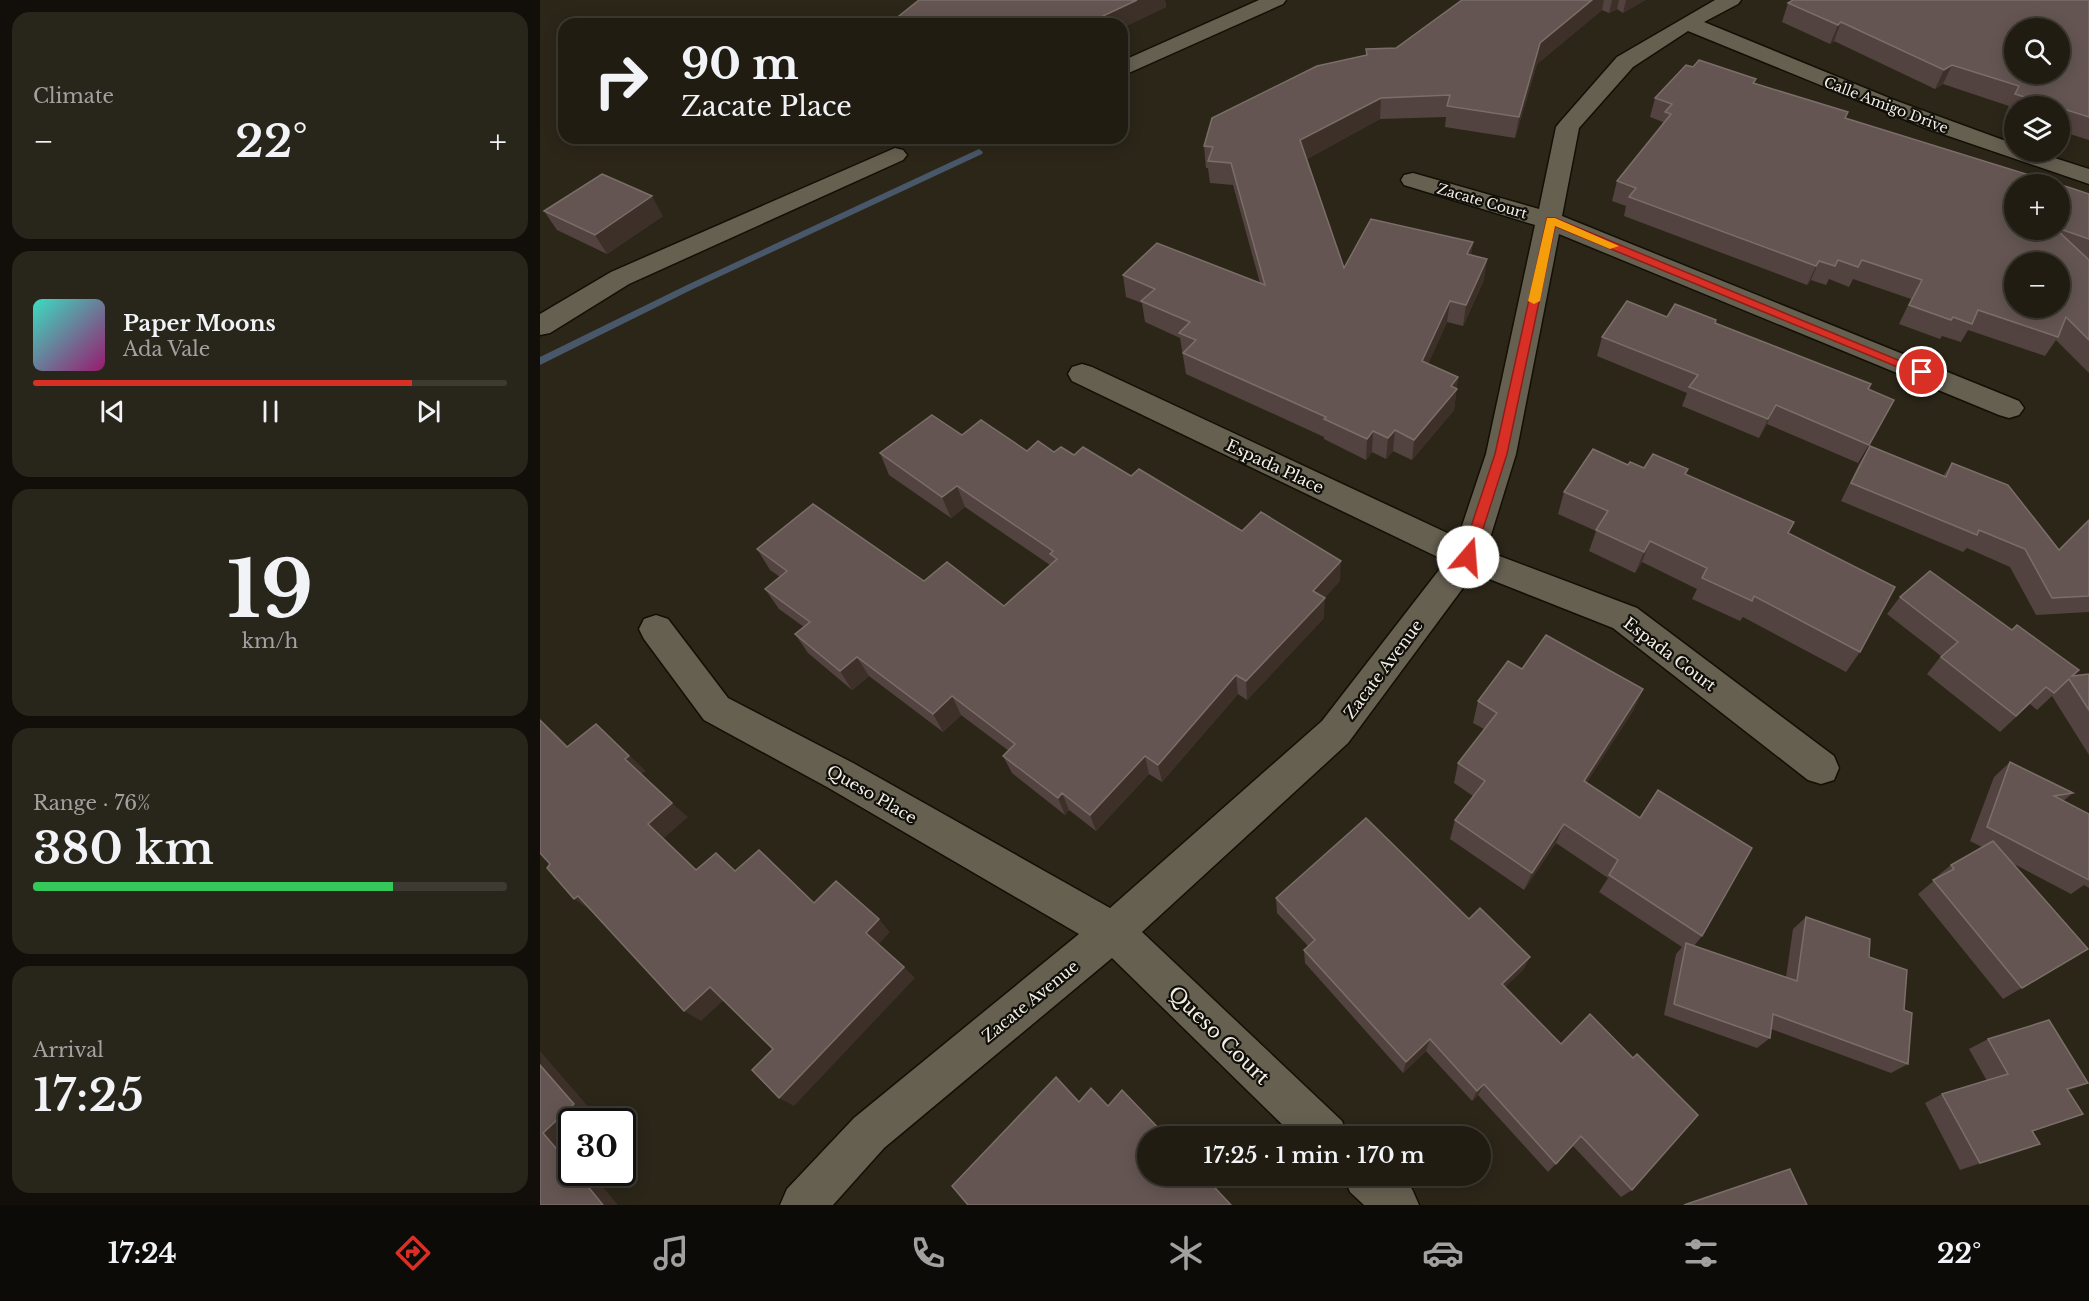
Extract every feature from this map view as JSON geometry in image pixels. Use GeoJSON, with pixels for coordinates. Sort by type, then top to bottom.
{"type":"FeatureCollection","features":[{"type":"Feature","properties":{"kind":"street"},"geometry":{"type":"LineString","coordinates":[[1231,0],[1252,11]]}},
{"type":"Feature","properties":{"kind":"street"},"geometry":{"type":"LineString","coordinates":[[1128,66],[1276,0]]}},
{"type":"Feature","properties":{"kind":"street","name":"Zacate Avenue"},"geometry":{"type":"LineString","coordinates":[[803,1205],[869,1133],[1113,932],[1335,732],[1468,557],[1501,454],[1551,221],[1568,128],[1625,62],[1687,23],[1731,0]]}},
{"type":"Feature","properties":{"kind":"street","name":"Calle Amigo Drive"},"geometry":{"type":"LineString","coordinates":[[1687,23],[1826,82],[1993,146],[2089,177]]}},
{"type":"Feature","properties":{"kind":"street"},"geometry":{"type":"LineString","coordinates":[[540,326],[620,278],[895,155]]}},
{"type":"Feature","properties":{"kind":"street","name":"Zacate Court"},"geometry":{"type":"LineString","coordinates":[[1413,180],[1551,221],[2009,408]]}},
{"type":"Feature","properties":{"kind":"street","name":"Espada Place"},"geometry":{"type":"LineString","coordinates":[[1082,374],[1468,557]]}},
{"type":"Feature","properties":{"kind":"street","name":"Espada Court"},"geometry":{"type":"LineString","coordinates":[[1468,557],[1625,618],[1821,768]]}},
{"type":"Feature","properties":{"kind":"street","name":"Queso Place"},"geometry":{"type":"LineString","coordinates":[[656,629],[716,709],[840,775],[1113,932]]}},
{"type":"Feature","properties":{"kind":"street","name":"Queso Court"},"geometry":{"type":"LineString","coordinates":[[1113,932],[1315,1126]]}},
{"type":"Feature","properties":{"kind":"street"},"geometry":{"type":"LineString","coordinates":[[1376,1186],[1396,1205]]}},
{"type":"Feature","properties":{"kind":"building"},"geometry":{"type":"Polygon","coordinates":[[[919,0],[1137,0],[1099,18],[896,18],[919,0]]]}},
{"type":"Feature","properties":{"kind":"building"},"geometry":{"type":"Polygon","coordinates":[[[1462,0],[1592,0],[1540,43],[1519,117],[1447,106],[1450,95],[1381,98],[1300,140],[1344,268],[1371,219],[1473,242],[1467,254],[1487,259],[1466,305],[1450,301],[1422,361],[1458,377],[1451,386],[1457,389],[1414,440],[1395,430],[1388,438],[1373,431],[1367,439],[1324,419],[1326,417],[1183,353],[1196,340],[1179,333],[1190,322],[1141,301],[1155,289],[1123,275],[1157,243],[1265,285],[1231,163],[1208,161],[1213,147],[1204,146],[1212,118],[1317,66],[1367,55],[1366,49],[1396,48],[1462,0]]]}},
{"type":"Feature","properties":{"kind":"building"},"geometry":{"type":"Polygon","coordinates":[[[1793,0],[2089,0],[2089,117],[2070,111],[2070,96],[2022,96],[2015,94],[2019,86],[2013,84],[2070,84],[2070,18],[2004,18],[2004,81],[1952,65],[1944,70],[1841,22],[1838,25],[1788,3],[1793,0]]]}},
{"type":"Feature","properties":{"kind":"building"},"geometry":{"type":"Polygon","coordinates":[[[1699,60],[1756,79],[1753,83],[1848,112],[1845,118],[2026,174],[2004,174],[2004,240],[2068,240],[2089,260],[2089,340],[2067,318],[2070,318],[2070,252],[2004,252],[2004,318],[2066,318],[2058,337],[1978,310],[1972,324],[1953,317],[1951,320],[1909,305],[1922,280],[1862,260],[1858,267],[1838,260],[1835,266],[1819,261],[1816,266],[1629,197],[1636,188],[1617,181],[1671,114],[1665,112],[1672,104],[1655,98],[1686,65],[1693,67],[1699,60]]]}},
{"type":"Feature","properties":{"kind":"building"},"geometry":{"type":"Polygon","coordinates":[[[602,174],[652,196],[595,235],[544,211],[602,174]]]}},
{"type":"Feature","properties":{"kind":"building"},"geometry":{"type":"Polygon","coordinates":[[[2070,188],[2089,194],[2089,239],[2070,232],[2070,188]]]}},
{"type":"Feature","properties":{"kind":"building"},"geometry":{"type":"Polygon","coordinates":[[[1627,301],[1667,317],[1675,304],[1716,320],[1715,323],[1871,384],[1868,389],[1894,400],[1869,445],[1776,405],[1768,419],[1689,387],[1698,375],[1602,337],[1627,301]]]}},
{"type":"Feature","properties":{"kind":"building"},"geometry":{"type":"Polygon","coordinates":[[[932,415],[962,435],[981,420],[1027,451],[1038,441],[1054,452],[1061,447],[1074,455],[1083,447],[1131,476],[1139,469],[1242,531],[1261,512],[1341,561],[1313,591],[1325,598],[1246,681],[1236,675],[1158,765],[1145,756],[1090,815],[1062,793],[1058,798],[1003,756],[1015,744],[952,696],[933,714],[857,657],[840,671],[795,634],[810,622],[765,589],[787,571],[757,549],[813,504],[924,581],[947,562],[1004,606],[1057,559],[1050,554],[1053,551],[957,486],[942,497],[880,453],[932,415]]]}},
{"type":"Feature","properties":{"kind":"building"},"geometry":{"type":"Polygon","coordinates":[[[1870,446],[1946,477],[1952,463],[2008,485],[2059,550],[2089,520],[2089,596],[2052,598],[2025,549],[1979,530],[1977,535],[1851,483],[1870,446]]]}},
{"type":"Feature","properties":{"kind":"building"},"geometry":{"type":"Polygon","coordinates":[[[1593,449],[1628,465],[1630,462],[1644,468],[1653,454],[1688,469],[1685,474],[1794,522],[1788,533],[1895,587],[1860,652],[1754,596],[1752,601],[1702,578],[1707,568],[1650,541],[1644,552],[1596,530],[1608,511],[1564,492],[1593,449]]]}},
{"type":"Feature","properties":{"kind":"building"},"geometry":{"type":"Polygon","coordinates":[[[1930,571],[2012,630],[2017,625],[2079,670],[2072,676],[2089,674],[2089,710],[2069,679],[2054,693],[2046,687],[2016,716],[1941,657],[1958,642],[1900,597],[1930,571]]]}},
{"type":"Feature","properties":{"kind":"building"},"geometry":{"type":"Polygon","coordinates":[[[1546,635],[1643,689],[1584,781],[1640,818],[1658,790],[1752,848],[1702,936],[1609,875],[1618,860],[1564,824],[1532,873],[1455,820],[1485,781],[1458,763],[1497,713],[1478,701],[1508,661],[1522,669],[1546,635]]]}},
{"type":"Feature","properties":{"kind":"building"},"geometry":{"type":"Polygon","coordinates":[[[540,720],[567,747],[596,724],[629,756],[625,759],[672,803],[648,824],[696,870],[716,853],[735,871],[759,850],[814,903],[836,881],[879,919],[866,933],[904,967],[779,1098],[752,1070],[773,1049],[710,987],[684,1011],[578,896],[574,899],[547,868],[550,864],[540,853],[540,720]]]}},
{"type":"Feature","properties":{"kind":"building"},"geometry":{"type":"Polygon","coordinates":[[[2010,762],[2073,793],[2054,796],[2089,814],[2089,880],[1987,827],[2010,762]]]}},
{"type":"Feature","properties":{"kind":"building"},"geometry":{"type":"Polygon","coordinates":[[[1366,818],[1469,919],[1480,908],[1530,957],[1502,984],[1561,1044],[1590,1014],[1633,1058],[1637,1054],[1698,1115],[1632,1190],[1581,1136],[1556,1164],[1484,1084],[1477,1091],[1430,1039],[1406,1062],[1304,950],[1315,940],[1276,898],[1366,818]]]}},
{"type":"Feature","properties":{"kind":"building"},"geometry":{"type":"Polygon","coordinates":[[[1993,841],[2088,949],[2022,988],[1933,880],[1954,869],[1951,865],[1993,841]]]}},
{"type":"Feature","properties":{"kind":"building"},"geometry":{"type":"Polygon","coordinates":[[[1806,917],[1870,939],[1869,957],[1907,970],[1904,1010],[1912,1013],[1908,1064],[1773,1014],[1770,1038],[1674,1004],[1686,943],[1797,981],[1806,917]]]}},
{"type":"Feature","properties":{"kind":"building"},"geometry":{"type":"Polygon","coordinates":[[[2049,1020],[2088,1083],[2067,1089],[2083,1114],[2032,1131],[2040,1144],[1980,1163],[1942,1094],[2008,1074],[1988,1039],[2049,1020]]]}},
{"type":"Feature","properties":{"kind":"building"},"geometry":{"type":"Polygon","coordinates":[[[540,1065],[574,1104],[570,1108],[558,1108],[558,1119],[543,1133],[558,1151],[558,1186],[588,1186],[603,1205],[540,1205],[540,1065]]]}},
{"type":"Feature","properties":{"kind":"building"},"geometry":{"type":"Polygon","coordinates":[[[1056,1077],[1079,1102],[1091,1088],[1108,1106],[1122,1090],[1156,1126],[1137,1126],[1137,1186],[1213,1186],[1231,1205],[968,1205],[952,1186],[1056,1077]]]}},
{"type":"Feature","properties":{"kind":"building"},"geometry":{"type":"Polygon","coordinates":[[[1790,1169],[1807,1205],[1684,1205],[1790,1169]]]}},
{"type":"Feature","properties":{"kind":"waterway"},"geometry":{"type":"LineString","coordinates":[[540,361],[690,287],[979,152]]}},
{"type":"Feature","properties":{"kind":"slow traffic"},"geometry":{"type":"LineString","coordinates":[[1534,301],[1551,221],[1614,246]]}},
{"type":"Feature","properties":{"kind":"route"},"geometry":{"type":"LineString","coordinates":[[1468,557],[1501,454],[1551,221],[1922,372]]}}]}
